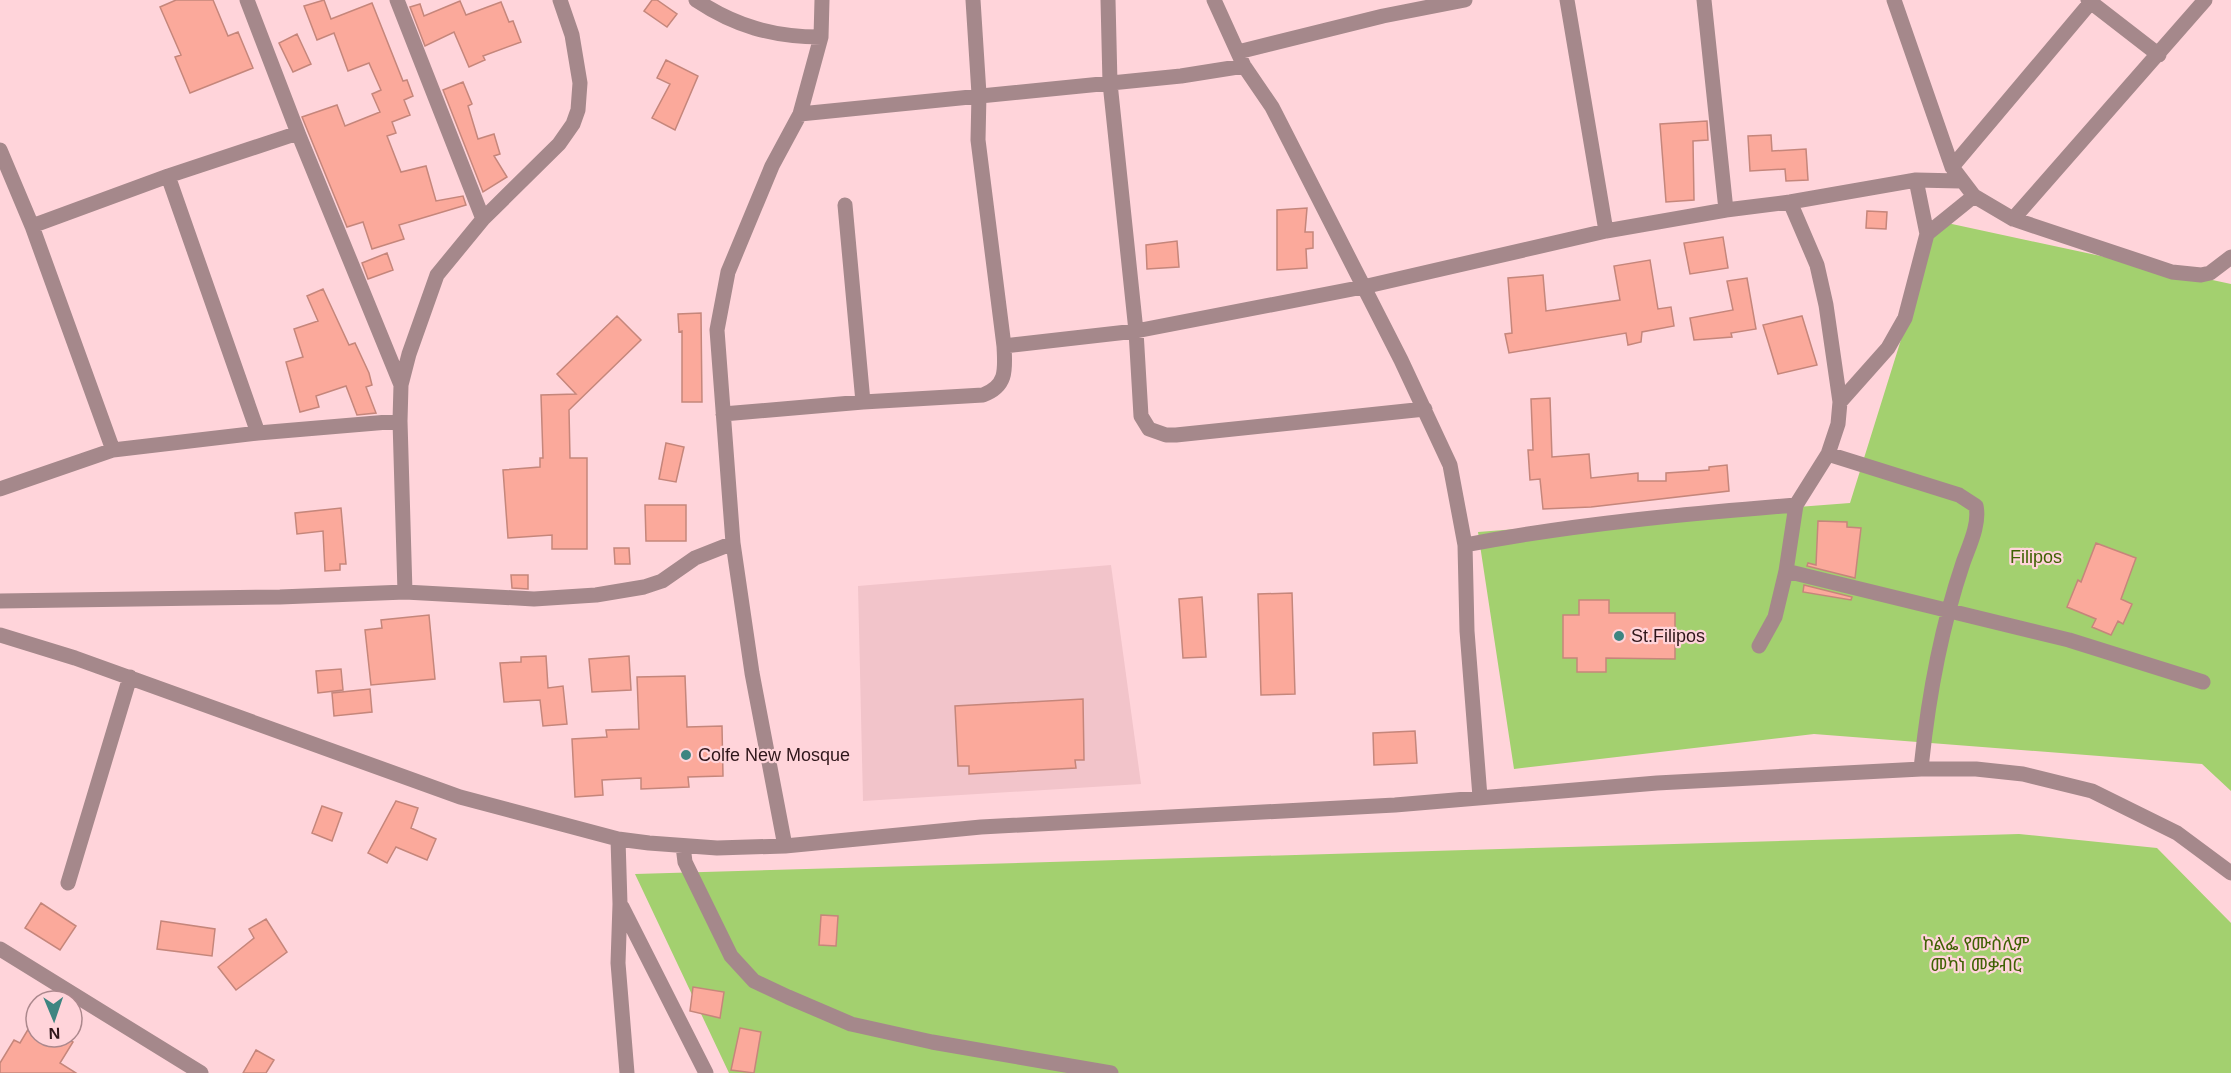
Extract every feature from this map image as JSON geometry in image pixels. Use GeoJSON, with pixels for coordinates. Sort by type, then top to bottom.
{"type":"FeatureCollection","features":[{"type":"Feature","properties":{"kind":"street"},"geometry":{"type":"LineString","coordinates":[[247,0],[298,133],[401,385]]}},
{"type":"Feature","properties":{"kind":"street"},"geometry":{"type":"LineString","coordinates":[[397,0],[483,219]]}},
{"type":"Feature","properties":{"kind":"street"},"geometry":{"type":"LineString","coordinates":[[405,592],[401,385],[418,326],[437,275],[483,219],[559,144],[573,124],[578,110],[578,67],[560,0]]}},
{"type":"Feature","properties":{"kind":"street"},"geometry":{"type":"LineString","coordinates":[[696,0],[720,16],[748,28],[795,37],[821,37]]}},
{"type":"Feature","properties":{"kind":"street"},"geometry":{"type":"LineString","coordinates":[[785,846],[752,673],[733,543],[717,330],[726,281],[772,166],[800,114],[821,37],[822,0]]}},
{"type":"Feature","properties":{"kind":"street"},"geometry":{"type":"LineString","coordinates":[[723,414],[991,392],[1003,381],[1006,373],[1004,346],[978,140],[979,94],[974,0]]}},
{"type":"Feature","properties":{"kind":"street"},"geometry":{"type":"LineString","coordinates":[[1108,0],[1110,83],[1136,331],[1141,416],[1149,429],[1157,433],[1176,435],[1425,409]]}},
{"type":"Feature","properties":{"kind":"street"},"geometry":{"type":"LineString","coordinates":[[1214,0],[1241,59],[1272,107],[1425,409],[1450,465],[1465,545],[1467,631],[1480,797]]}},
{"type":"Feature","properties":{"kind":"street"},"geometry":{"type":"LineString","coordinates":[[800,114],[959,99],[979,94],[1181,76],[1383,16],[1465,0]]}},
{"type":"Feature","properties":{"kind":"street"},"geometry":{"type":"LineString","coordinates":[[1568,0],[1606,231]]}},
{"type":"Feature","properties":{"kind":"street"},"geometry":{"type":"LineString","coordinates":[[1704,0],[1726,210]]}},
{"type":"Feature","properties":{"kind":"street"},"geometry":{"type":"LineString","coordinates":[[1893,0],[1956,174],[1974,196],[2013,219],[2172,272],[2201,275],[2210,273],[2231,257]]}},
{"type":"Feature","properties":{"kind":"street"},"geometry":{"type":"LineString","coordinates":[[2013,219],[2205,0]]}},
{"type":"Feature","properties":{"kind":"street"},"geometry":{"type":"LineString","coordinates":[[1004,346],[1136,331],[1363,287],[1606,231],[1956,174],[2090,1],[2159,55]]}},
{"type":"Feature","properties":{"kind":"street"},"geometry":{"type":"LineString","coordinates":[[32,226],[168,176],[298,133]]}},
{"type":"Feature","properties":{"kind":"street"},"geometry":{"type":"LineString","coordinates":[[0,150],[32,226],[113,450]]}},
{"type":"Feature","properties":{"kind":"street"},"geometry":{"type":"LineString","coordinates":[[168,176],[258,433]]}},
{"type":"Feature","properties":{"kind":"street"},"geometry":{"type":"LineString","coordinates":[[1840,402],[1888,348],[1905,318],[1927,234],[1916,180]]}},
{"type":"Feature","properties":{"kind":"street"},"geometry":{"type":"LineString","coordinates":[[1927,234],[1974,196]]}},
{"type":"Feature","properties":{"kind":"street"},"geometry":{"type":"LineString","coordinates":[[1759,646],[1774,617],[1786,571],[1796,505],[1835,439],[1840,402],[1833,348],[1817,265],[1790,202]]}},
{"type":"Feature","properties":{"kind":"street"},"geometry":{"type":"LineString","coordinates":[[845,205],[863,402]]}},
{"type":"Feature","properties":{"kind":"street"},"geometry":{"type":"LineString","coordinates":[[0,489],[113,450],[258,433],[400,421]]}},
{"type":"Feature","properties":{"kind":"street"},"geometry":{"type":"LineString","coordinates":[[1828,454],[1940,488],[1973,502],[1977,517],[1947,611],[1932,674],[1921,769]]}},
{"type":"Feature","properties":{"kind":"street"},"geometry":{"type":"LineString","coordinates":[[1465,545],[1649,516],[1796,505]]}},
{"type":"Feature","properties":{"kind":"street"},"geometry":{"type":"LineString","coordinates":[[0,601],[280,597],[405,592],[534,600],[596,595],[644,587],[662,581],[695,558],[733,543]]}},
{"type":"Feature","properties":{"kind":"street"},"geometry":{"type":"LineString","coordinates":[[1786,571],[2069,640],[2203,682]]}},
{"type":"Feature","properties":{"kind":"street"},"geometry":{"type":"LineString","coordinates":[[0,635],[130,677],[460,797],[618,839],[683,846],[785,846],[981,828],[1395,805],[1657,783],[1921,769],[2023,774],[2092,791],[2177,833],[2231,873]]}},
{"type":"Feature","properties":{"kind":"street"},"geometry":{"type":"LineString","coordinates":[[68,883],[130,677]]}},
{"type":"Feature","properties":{"kind":"street"},"geometry":{"type":"LineString","coordinates":[[618,839],[620,904],[618,963],[627,1073]]}},
{"type":"Feature","properties":{"kind":"street"},"geometry":{"type":"LineString","coordinates":[[683,846],[685,862],[731,956],[754,981],[850,1024],[932,1042],[1111,1073]]}},
{"type":"Feature","properties":{"kind":"street"},"geometry":{"type":"LineString","coordinates":[[620,904],[706,1073]]}},
{"type":"Feature","properties":{"kind":"street"},"geometry":{"type":"LineString","coordinates":[[0,949],[201,1073]]}},
{"type":"Feature","properties":{"kind":"shaded area"},"geometry":{"type":"Polygon","coordinates":[[[1111,565],[1141,784],[863,801],[858,586],[1111,565]]]}},
{"type":"Feature","properties":{"kind":"green space","name":"Filipos"},"geometry":{"type":"Polygon","coordinates":[[[1938,221],[2231,284],[2231,791],[2202,764],[1814,734],[1514,769],[1478,532],[1850,503],[1938,221]]]}},
{"type":"Feature","properties":{"kind":"green space","name":"ኮልፌ የሙስሊም መካነ መቃብር"},"geometry":{"type":"Polygon","coordinates":[[[2019,834],[2157,848],[2231,923],[2231,1073],[729,1073],[635,874],[2019,834]]]}},
{"type":"Feature","properties":{"kind":"building"},"geometry":{"type":"Polygon","coordinates":[[[176,0],[213,0],[228,36],[238,32],[253,68],[190,93],[175,57],[181,55],[160,7],[176,0]]]}},
{"type":"Feature","properties":{"kind":"building"},"geometry":{"type":"Polygon","coordinates":[[[324,0],[331,19],[372,3],[403,81],[407,80],[413,96],[404,100],[410,115],[392,122],[396,133],[387,136],[401,172],[426,166],[436,201],[463,196],[466,205],[399,225],[404,239],[372,249],[363,222],[347,227],[302,117],[337,105],[345,126],[380,112],[372,94],[381,90],[369,63],[348,71],[334,33],[317,40],[304,6],[324,0]]]}},
{"type":"Feature","properties":{"kind":"building"},"geometry":{"type":"Polygon","coordinates":[[[652,0],[657,0],[677,14],[667,27],[644,11],[652,0]]]}},
{"type":"Feature","properties":{"kind":"building"},"geometry":{"type":"Polygon","coordinates":[[[460,1],[466,15],[501,2],[509,22],[513,21],[521,42],[483,56],[485,60],[469,67],[454,32],[425,46],[410,7],[420,4],[424,16],[460,1]]]}},
{"type":"Feature","properties":{"kind":"building"},"geometry":{"type":"Polygon","coordinates":[[[297,34],[311,64],[293,72],[279,43],[297,34]]]}},
{"type":"Feature","properties":{"kind":"building"},"geometry":{"type":"Polygon","coordinates":[[[666,60],[698,76],[675,130],[652,118],[670,84],[657,78],[666,60]]]}},
{"type":"Feature","properties":{"kind":"building"},"geometry":{"type":"Polygon","coordinates":[[[463,82],[472,104],[468,106],[478,139],[494,134],[500,154],[494,156],[507,177],[483,192],[443,90],[463,82]]]}},
{"type":"Feature","properties":{"kind":"building"},"geometry":{"type":"Polygon","coordinates":[[[1707,121],[1708,140],[1693,141],[1694,200],[1666,202],[1660,124],[1707,121]]]}},
{"type":"Feature","properties":{"kind":"building"},"geometry":{"type":"Polygon","coordinates":[[[1771,135],[1772,151],[1806,149],[1808,180],[1786,181],[1785,169],[1750,171],[1748,136],[1771,135]]]}},
{"type":"Feature","properties":{"kind":"building"},"geometry":{"type":"Polygon","coordinates":[[[1307,208],[1305,232],[1313,232],[1313,248],[1306,249],[1307,268],[1277,270],[1277,210],[1307,208]]]}},
{"type":"Feature","properties":{"kind":"building"},"geometry":{"type":"Polygon","coordinates":[[[1867,211],[1887,212],[1886,229],[1866,228],[1867,211]]]}},
{"type":"Feature","properties":{"kind":"building"},"geometry":{"type":"Polygon","coordinates":[[[1723,237],[1728,268],[1690,274],[1684,243],[1723,237]]]}},
{"type":"Feature","properties":{"kind":"building"},"geometry":{"type":"Polygon","coordinates":[[[1177,241],[1179,267],[1147,269],[1146,245],[1177,241]]]}},
{"type":"Feature","properties":{"kind":"building"},"geometry":{"type":"Polygon","coordinates":[[[387,253],[393,270],[368,279],[362,263],[387,253]]]}},
{"type":"Feature","properties":{"kind":"building"},"geometry":{"type":"Polygon","coordinates":[[[1650,260],[1658,309],[1671,307],[1674,326],[1642,332],[1641,342],[1628,345],[1626,333],[1509,353],[1505,334],[1512,333],[1508,278],[1543,275],[1546,311],[1620,300],[1614,266],[1650,260]]]}},
{"type":"Feature","properties":{"kind":"building"},"geometry":{"type":"Polygon","coordinates":[[[1747,278],[1756,329],[1731,333],[1732,337],[1694,340],[1690,318],[1733,310],[1727,281],[1747,278]]]}},
{"type":"Feature","properties":{"kind":"building"},"geometry":{"type":"Polygon","coordinates":[[[323,289],[349,345],[355,343],[369,373],[372,385],[366,387],[376,413],[357,415],[346,386],[316,396],[319,407],[300,412],[286,362],[303,357],[294,329],[318,321],[307,296],[323,289]]]}},
{"type":"Feature","properties":{"kind":"building"},"geometry":{"type":"Polygon","coordinates":[[[701,313],[702,402],[682,402],[682,331],[679,332],[678,314],[701,313]]]}},
{"type":"Feature","properties":{"kind":"building"},"geometry":{"type":"Polygon","coordinates":[[[617,316],[641,340],[569,410],[570,458],[587,458],[587,549],[552,549],[552,535],[508,538],[503,470],[540,467],[540,458],[543,458],[541,395],[576,394],[557,374],[617,316]]]}},
{"type":"Feature","properties":{"kind":"building"},"geometry":{"type":"Polygon","coordinates":[[[1802,316],[1817,365],[1778,374],[1763,325],[1802,316]]]}},
{"type":"Feature","properties":{"kind":"building"},"geometry":{"type":"Polygon","coordinates":[[[1550,398],[1552,457],[1589,454],[1591,478],[1638,473],[1638,481],[1666,481],[1666,473],[1709,470],[1709,467],[1727,465],[1729,491],[1591,507],[1543,509],[1540,479],[1530,480],[1528,450],[1533,450],[1531,399],[1550,398]]]}},
{"type":"Feature","properties":{"kind":"building"},"geometry":{"type":"Polygon","coordinates":[[[666,443],[684,447],[676,482],[659,479],[666,443]]]}},
{"type":"Feature","properties":{"kind":"building"},"geometry":{"type":"Polygon","coordinates":[[[645,505],[686,505],[686,541],[646,541],[645,505]]]}},
{"type":"Feature","properties":{"kind":"building"},"geometry":{"type":"Polygon","coordinates":[[[341,508],[346,564],[340,564],[340,570],[325,571],[323,531],[297,534],[295,513],[341,508]]]}},
{"type":"Feature","properties":{"kind":"building"},"geometry":{"type":"Polygon","coordinates":[[[1818,521],[1847,522],[1847,527],[1861,528],[1855,578],[1807,566],[1808,563],[1816,565],[1818,521]]]}},
{"type":"Feature","properties":{"kind":"building"},"geometry":{"type":"Polygon","coordinates":[[[2096,543],[2136,558],[2121,599],[2132,604],[2123,624],[2118,621],[2111,635],[2092,627],[2096,619],[2067,607],[2078,580],[2081,582],[2096,543]]]}},
{"type":"Feature","properties":{"kind":"building"},"geometry":{"type":"Polygon","coordinates":[[[614,548],[629,548],[630,564],[615,564],[614,548]]]}},
{"type":"Feature","properties":{"kind":"building"},"geometry":{"type":"Polygon","coordinates":[[[511,575],[528,575],[528,589],[512,588],[511,575]]]}},
{"type":"Feature","properties":{"kind":"building"},"geometry":{"type":"Polygon","coordinates":[[[1804,585],[1852,597],[1851,600],[1803,592],[1804,585]]]}},
{"type":"Feature","properties":{"kind":"building"},"geometry":{"type":"Polygon","coordinates":[[[1292,593],[1295,694],[1261,695],[1258,594],[1292,593]]]}},
{"type":"Feature","properties":{"kind":"building"},"geometry":{"type":"Polygon","coordinates":[[[1202,597],[1206,657],[1183,658],[1179,599],[1202,597]]]}},
{"type":"Feature","properties":{"kind":"building","name":"St.Filipos"},"geometry":{"type":"Polygon","coordinates":[[[1579,600],[1609,600],[1609,613],[1675,613],[1675,659],[1606,658],[1606,672],[1577,672],[1577,658],[1563,658],[1563,615],[1579,615],[1579,600]]]}},
{"type":"Feature","properties":{"kind":"building"},"geometry":{"type":"Polygon","coordinates":[[[429,615],[435,679],[371,685],[365,630],[382,628],[381,620],[429,615]]]}},
{"type":"Feature","properties":{"kind":"building"},"geometry":{"type":"Polygon","coordinates":[[[546,656],[548,688],[563,686],[567,724],[543,726],[540,700],[504,702],[500,663],[521,662],[521,657],[546,656]]]}},
{"type":"Feature","properties":{"kind":"building"},"geometry":{"type":"Polygon","coordinates":[[[629,656],[631,690],[592,692],[589,659],[629,656]]]}},
{"type":"Feature","properties":{"kind":"building"},"geometry":{"type":"Polygon","coordinates":[[[341,669],[343,690],[318,693],[316,671],[341,669]]]}},
{"type":"Feature","properties":{"kind":"building"},"geometry":{"type":"Polygon","coordinates":[[[685,676],[687,727],[722,726],[723,776],[688,777],[689,787],[641,789],[641,778],[602,780],[603,795],[575,797],[572,739],[607,737],[606,730],[639,729],[637,677],[685,676]]]}},
{"type":"Feature","properties":{"kind":"building"},"geometry":{"type":"Polygon","coordinates":[[[370,689],[372,712],[334,716],[332,693],[370,689]]]}},
{"type":"Feature","properties":{"kind":"building"},"geometry":{"type":"Polygon","coordinates":[[[1083,699],[1084,760],[1075,760],[1076,768],[969,774],[969,766],[958,766],[955,706],[1083,699]]]}},
{"type":"Feature","properties":{"kind":"building"},"geometry":{"type":"Polygon","coordinates":[[[1415,731],[1417,763],[1374,765],[1373,733],[1415,731]]]}},
{"type":"Feature","properties":{"kind":"building"},"geometry":{"type":"Polygon","coordinates":[[[396,801],[418,808],[411,828],[436,839],[427,860],[396,847],[387,863],[368,853],[396,801]]]}},
{"type":"Feature","properties":{"kind":"building"},"geometry":{"type":"Polygon","coordinates":[[[322,806],[342,813],[332,841],[312,833],[322,806]]]}},
{"type":"Feature","properties":{"kind":"building"},"geometry":{"type":"Polygon","coordinates":[[[41,903],[76,926],[60,950],[25,928],[41,903]]]}},
{"type":"Feature","properties":{"kind":"building"},"geometry":{"type":"Polygon","coordinates":[[[821,915],[838,916],[836,946],[819,945],[821,915]]]}},
{"type":"Feature","properties":{"kind":"building"},"geometry":{"type":"Polygon","coordinates":[[[266,919],[287,952],[236,990],[218,967],[254,938],[249,929],[266,919]]]}},
{"type":"Feature","properties":{"kind":"building"},"geometry":{"type":"Polygon","coordinates":[[[161,921],[215,929],[212,956],[157,949],[161,921]]]}},
{"type":"Feature","properties":{"kind":"building"},"geometry":{"type":"Polygon","coordinates":[[[693,987],[724,992],[720,1018],[690,1011],[693,987]]]}},
{"type":"Feature","properties":{"kind":"building"},"geometry":{"type":"Polygon","coordinates":[[[740,1028],[761,1032],[754,1073],[731,1070],[740,1028]]]}},
{"type":"Feature","properties":{"kind":"building"},"geometry":{"type":"Polygon","coordinates":[[[24,1036],[24,1049],[69,1049],[60,1063],[76,1073],[0,1073],[0,1063],[14,1040],[20,1043],[24,1036]]]}},
{"type":"Feature","properties":{"kind":"building"},"geometry":{"type":"Polygon","coordinates":[[[256,1050],[274,1060],[266,1073],[243,1073],[256,1050]]]}},
{"type":"Feature","properties":{"kind":"place","name":"St.Filipos"},"geometry":{"type":"Point","coordinates":[1619,636]}},
{"type":"Feature","properties":{"kind":"place","name":"Colfe New Mosque"},"geometry":{"type":"Point","coordinates":[686,755]}}]}
